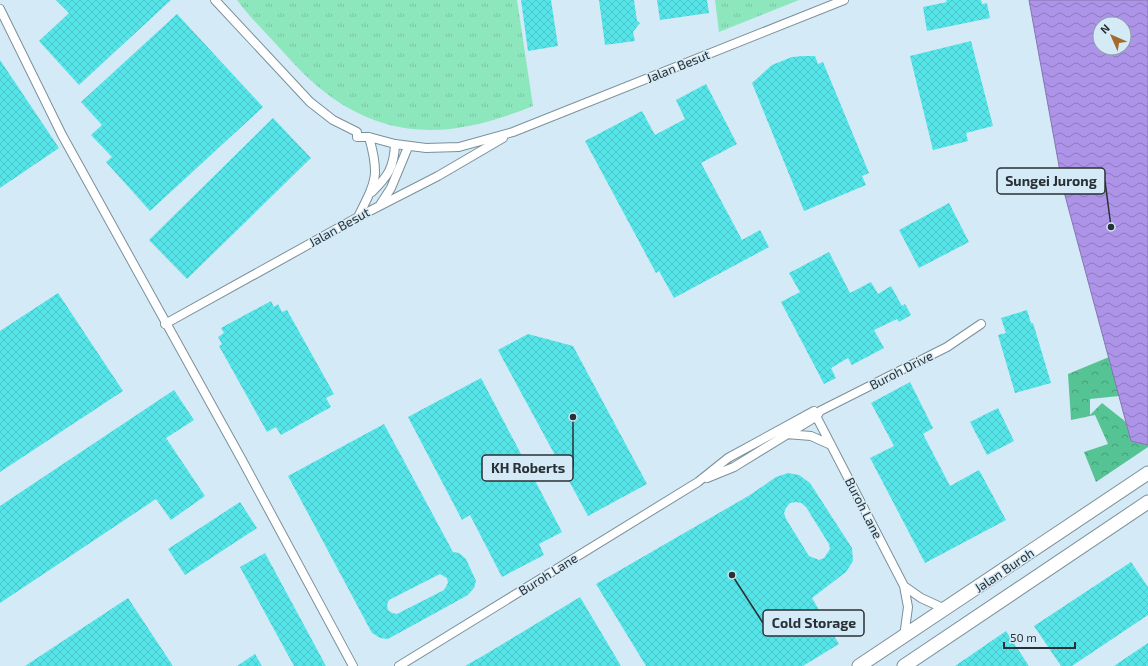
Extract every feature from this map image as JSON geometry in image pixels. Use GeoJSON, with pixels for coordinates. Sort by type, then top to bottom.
{"type":"FeatureCollection","features":[{"type":"Feature","properties":{"kind":"highway","name":"Jalan Buroh"},"geometry":{"type":"LineString","coordinates":[[859,666],[1148,473]]}},
{"type":"Feature","properties":{"kind":"highway","name":"Jalan Buroh"},"geometry":{"type":"LineString","coordinates":[[904,666],[1148,502]]}},
{"type":"Feature","properties":{"kind":"street","name":"Jalan Besut"},"geometry":{"type":"LineString","coordinates":[[215,0],[310,102],[333,120],[357,132],[358,137],[369,137],[395,144],[426,148],[459,147],[513,132],[844,0]]}},
{"type":"Feature","properties":{"kind":"street"},"geometry":{"type":"LineString","coordinates":[[0,10],[62,135],[165,324],[242,460],[353,666]]}},
{"type":"Feature","properties":{"kind":"street","name":"Jalan Besut"},"geometry":{"type":"LineString","coordinates":[[165,324],[380,205],[438,176],[513,132]]}},
{"type":"Feature","properties":{"kind":"street"},"geometry":{"type":"LineString","coordinates":[[358,217],[370,194],[375,179],[376,163],[369,137]]}},
{"type":"Feature","properties":{"kind":"street"},"geometry":{"type":"LineString","coordinates":[[370,194],[386,178],[392,167],[395,144]]}},
{"type":"Feature","properties":{"kind":"street"},"geometry":{"type":"LineString","coordinates":[[380,205],[391,188],[408,146]]}},
{"type":"Feature","properties":{"kind":"street","name":"Buroh Drive"},"geometry":{"type":"LineString","coordinates":[[785,434],[817,413],[947,347],[981,324]]}},
{"type":"Feature","properties":{"kind":"street"},"geometry":{"type":"LineString","coordinates":[[698,482],[728,458],[817,413]]}},
{"type":"Feature","properties":{"kind":"street","name":"Buroh Lane"},"geometry":{"type":"LineString","coordinates":[[817,413],[831,445],[904,586],[908,607],[904,636]]}},
{"type":"Feature","properties":{"kind":"street"},"geometry":{"type":"LineString","coordinates":[[698,482],[734,467],[785,434],[811,436],[831,445]]}},
{"type":"Feature","properties":{"kind":"street","name":"Buroh Lane"},"geometry":{"type":"LineString","coordinates":[[399,666],[698,482]]}},
{"type":"Feature","properties":{"kind":"street","name":"Buroh Lane"},"geometry":{"type":"LineString","coordinates":[[904,586],[921,598],[945,608]]}},
{"type":"Feature","properties":{"kind":"green space"},"geometry":{"type":"Polygon","coordinates":[[[237,0],[517,0],[533,106],[507,116],[457,128],[432,130],[408,128],[383,123],[359,113],[334,99],[318,87],[250,17],[237,0]]]}},
{"type":"Feature","properties":{"kind":"green space"},"geometry":{"type":"Polygon","coordinates":[[[715,0],[799,0],[719,32],[715,0]]]}},
{"type":"Feature","properties":{"kind":"green space"},"geometry":{"type":"Polygon","coordinates":[[[1109,357],[1119,396],[1090,399],[1090,415],[1102,403],[1126,422],[1131,441],[1148,445],[1148,447],[1096,482],[1084,452],[1108,444],[1095,415],[1071,420],[1068,374],[1109,357]]]}},
{"type":"Feature","properties":{"kind":"water"},"geometry":{"type":"Polygon","coordinates":[[[1029,0],[1148,0],[1148,445],[1131,441],[1063,188],[1029,0]]]}},
{"type":"Feature","properties":{"kind":"building"},"geometry":{"type":"Polygon","coordinates":[[[56,0],[171,0],[79,85],[39,41],[69,13],[56,0]]]}},
{"type":"Feature","properties":{"kind":"building"},"geometry":{"type":"Polygon","coordinates":[[[521,0],[551,0],[558,46],[528,51],[521,0]]]}},
{"type":"Feature","properties":{"kind":"building"},"geometry":{"type":"Polygon","coordinates":[[[599,0],[634,0],[637,21],[640,23],[633,32],[635,41],[605,45],[599,0]]]}},
{"type":"Feature","properties":{"kind":"building"},"geometry":{"type":"Polygon","coordinates":[[[657,0],[707,0],[709,13],[660,20],[657,0]]]}},
{"type":"Feature","properties":{"kind":"building"},"geometry":{"type":"Polygon","coordinates":[[[946,0],[981,0],[982,4],[987,3],[990,18],[927,31],[923,7],[947,2],[946,0]]]}},
{"type":"Feature","properties":{"kind":"building"},"geometry":{"type":"Polygon","coordinates":[[[177,14],[263,107],[150,211],[106,162],[112,157],[91,135],[102,125],[81,102],[177,14]]]}},
{"type":"Feature","properties":{"kind":"building"},"geometry":{"type":"Polygon","coordinates":[[[971,41],[993,126],[966,133],[968,141],[933,150],[910,56],[971,41]]]}},
{"type":"Feature","properties":{"kind":"building"},"geometry":{"type":"Polygon","coordinates":[[[815,56],[818,64],[823,62],[869,173],[862,176],[866,185],[804,211],[752,83],[772,65],[792,57],[815,56]]]}},
{"type":"Feature","properties":{"kind":"building"},"geometry":{"type":"Polygon","coordinates":[[[0,60],[59,148],[0,188],[0,60]]]}},
{"type":"Feature","properties":{"kind":"building"},"geometry":{"type":"Polygon","coordinates":[[[706,84],[737,144],[701,163],[742,240],[760,230],[769,247],[674,298],[659,271],[656,273],[585,141],[642,111],[655,135],[685,119],[676,100],[706,84]]]}},
{"type":"Feature","properties":{"kind":"building"},"geometry":{"type":"Polygon","coordinates":[[[273,118],[311,158],[187,279],[149,240],[273,118]]]}},
{"type":"Feature","properties":{"kind":"building"},"geometry":{"type":"Polygon","coordinates":[[[949,203],[969,242],[919,268],[899,230],[949,203]]]}},
{"type":"Feature","properties":{"kind":"building"},"geometry":{"type":"Polygon","coordinates":[[[829,252],[850,293],[871,282],[878,294],[891,286],[902,306],[905,304],[911,315],[899,322],[897,319],[874,330],[884,348],[852,365],[848,358],[831,368],[836,378],[824,384],[781,302],[800,292],[789,273],[829,252]]]}},
{"type":"Feature","properties":{"kind":"building"},"geometry":{"type":"Polygon","coordinates":[[[58,293],[123,391],[0,472],[0,331],[58,293]]]}},
{"type":"Feature","properties":{"kind":"building"},"geometry":{"type":"Polygon","coordinates":[[[271,301],[274,307],[278,304],[282,312],[287,310],[334,394],[326,398],[331,407],[281,435],[276,427],[267,432],[219,346],[222,344],[218,337],[224,333],[221,328],[271,301]]]}},
{"type":"Feature","properties":{"kind":"building"},"geometry":{"type":"Polygon","coordinates":[[[1027,310],[1031,323],[1033,323],[1051,383],[1015,393],[998,335],[1006,333],[1001,318],[1027,310]]]}},
{"type":"Feature","properties":{"kind":"building"},"geometry":{"type":"Polygon","coordinates":[[[528,334],[573,346],[647,484],[588,516],[498,350],[528,334]]]}},
{"type":"Feature","properties":{"kind":"building"},"geometry":{"type":"Polygon","coordinates":[[[481,378],[562,532],[539,544],[544,555],[502,577],[470,515],[462,520],[408,417],[481,378]]]}},
{"type":"Feature","properties":{"kind":"building"},"geometry":{"type":"Polygon","coordinates":[[[910,382],[933,428],[923,434],[950,486],[979,470],[1006,520],[925,563],[870,458],[894,446],[871,403],[910,382]]]}},
{"type":"Feature","properties":{"kind":"building"},"geometry":{"type":"Polygon","coordinates":[[[174,390],[194,420],[166,438],[205,496],[171,520],[156,499],[0,603],[0,506],[174,390]]]}},
{"type":"Feature","properties":{"kind":"building"},"geometry":{"type":"Polygon","coordinates":[[[998,408],[1014,441],[987,455],[970,422],[998,408]]]}},
{"type":"Feature","properties":{"kind":"building"},"geometry":{"type":"Polygon","coordinates":[[[384,424],[453,552],[459,553],[466,559],[476,581],[474,588],[468,595],[388,639],[380,638],[372,633],[288,476],[384,424]],[[440,574],[389,600],[387,605],[388,610],[397,614],[444,590],[448,583],[447,578],[440,574]]]}},
{"type":"Feature","properties":{"kind":"building"},"geometry":{"type":"Polygon","coordinates":[[[788,473],[799,475],[810,483],[852,548],[853,561],[846,572],[812,598],[839,644],[803,666],[646,666],[596,584],[750,495],[776,477],[788,473]],[[790,503],[784,513],[786,519],[809,556],[819,560],[824,558],[830,549],[829,544],[806,507],[801,503],[790,503]]]}},
{"type":"Feature","properties":{"kind":"building"},"geometry":{"type":"Polygon","coordinates":[[[240,502],[257,528],[185,575],[168,549],[240,502]]]}},
{"type":"Feature","properties":{"kind":"building"},"geometry":{"type":"Polygon","coordinates":[[[265,553],[326,666],[294,666],[240,567],[265,553]]]}},
{"type":"Feature","properties":{"kind":"building"},"geometry":{"type":"Polygon","coordinates":[[[1131,562],[1148,587],[1148,615],[1072,666],[1061,666],[1034,626],[1131,562]]]}},
{"type":"Feature","properties":{"kind":"building"},"geometry":{"type":"Polygon","coordinates":[[[580,597],[621,666],[465,666],[486,654],[580,597]]]}},
{"type":"Feature","properties":{"kind":"building"},"geometry":{"type":"Polygon","coordinates":[[[128,598],[173,666],[25,666],[128,598]]]}},
{"type":"Feature","properties":{"kind":"building"},"geometry":{"type":"Polygon","coordinates":[[[1006,631],[1029,666],[955,666],[1006,631]]]}},
{"type":"Feature","properties":{"kind":"building"},"geometry":{"type":"Polygon","coordinates":[[[1148,643],[1148,666],[1114,666],[1148,643]]]}},
{"type":"Feature","properties":{"kind":"building"},"geometry":{"type":"Polygon","coordinates":[[[255,654],[262,666],[237,666],[255,654]]]}},
{"type":"Feature","properties":{"kind":"place","name":"Sungei Jurong"},"geometry":{"type":"Point","coordinates":[1111,227]}},
{"type":"Feature","properties":{"kind":"place","name":"KH Roberts"},"geometry":{"type":"Point","coordinates":[573,417]}},
{"type":"Feature","properties":{"kind":"place","name":"Cold Storage"},"geometry":{"type":"Point","coordinates":[732,575]}}]}
